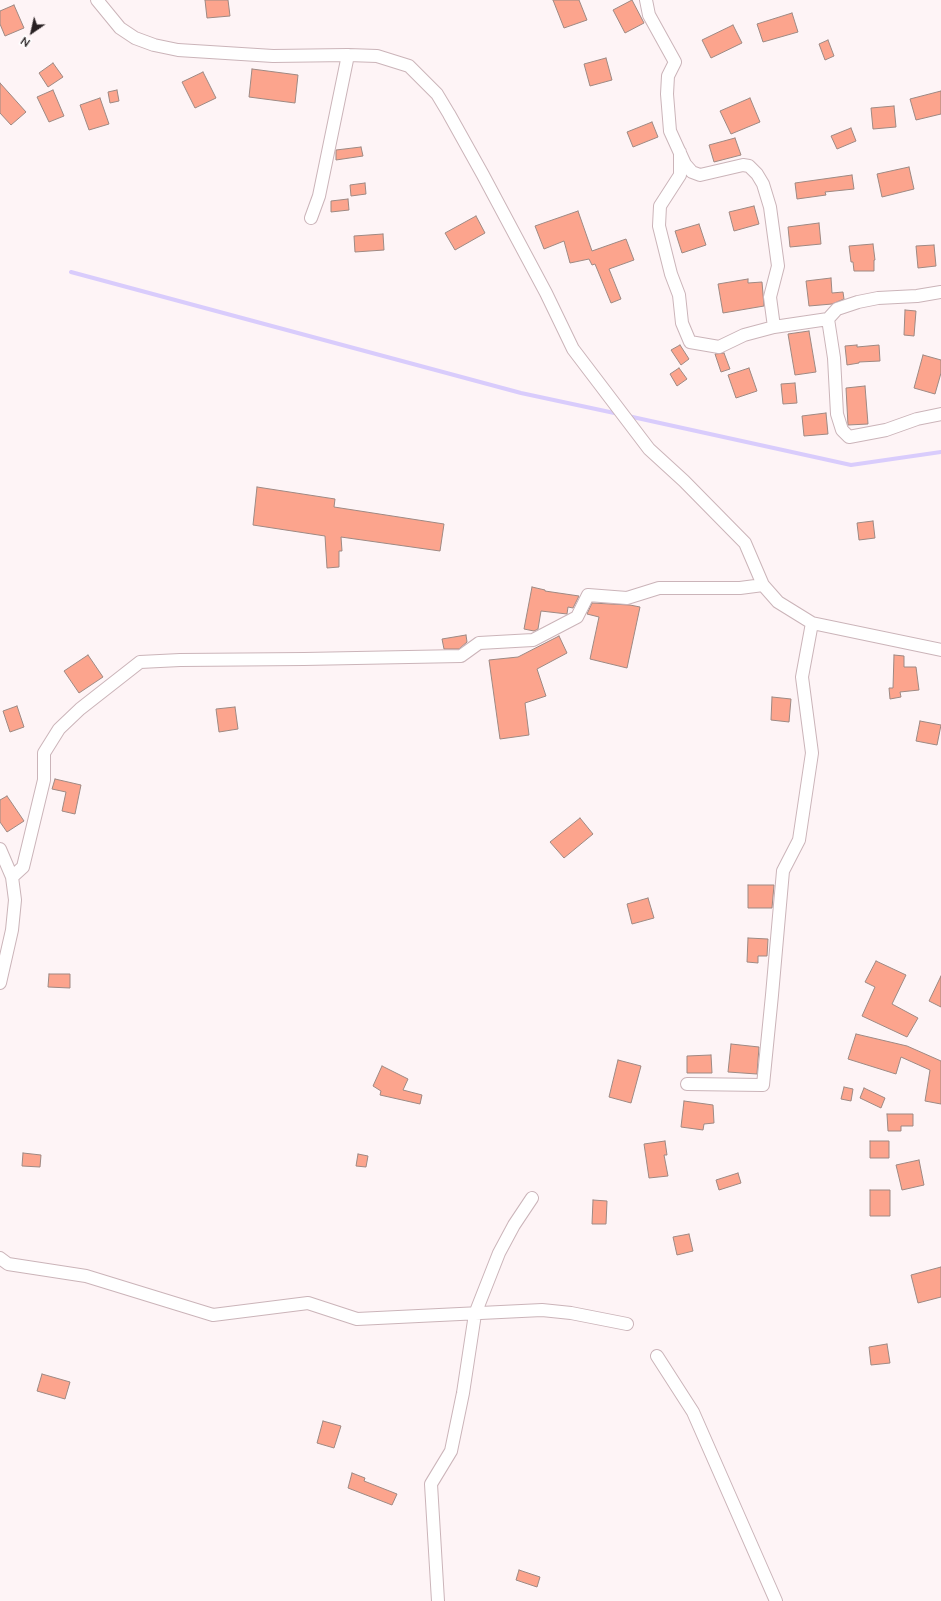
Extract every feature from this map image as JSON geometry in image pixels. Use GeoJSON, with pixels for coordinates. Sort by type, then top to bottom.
{"type":"FeatureCollection","features":[{"type":"Feature","properties":{"kind":"street"},"geometry":{"type":"LineString","coordinates":[[97,0],[120,28],[135,38],[154,45],[178,50],[273,56],[377,56],[409,66],[437,94],[483,175],[546,293],[573,349],[649,449],[684,481],[745,543],[763,585],[778,602],[812,623],[941,650]]}},
{"type":"Feature","properties":{"kind":"street"},"geometry":{"type":"LineString","coordinates":[[646,0],[649,15],[675,62],[668,76],[667,94],[670,131],[685,164],[692,172],[700,176],[742,165],[749,166],[757,174],[763,184],[770,207],[778,266],[770,297],[774,327]]}},
{"type":"Feature","properties":{"kind":"street"},"geometry":{"type":"LineString","coordinates":[[311,218],[320,196],[348,55]]}},
{"type":"Feature","properties":{"kind":"street"},"geometry":{"type":"LineString","coordinates":[[680,152],[680,175],[660,206],[659,226],[671,274],[679,295],[682,323],[690,342],[719,347],[744,335],[774,327],[828,319],[837,309],[858,302],[878,298],[916,296],[941,292]]}},
{"type":"Feature","properties":{"kind":"street"},"geometry":{"type":"LineString","coordinates":[[828,319],[834,358],[837,414],[842,430],[849,437],[886,430],[917,418],[941,414]]}},
{"type":"Feature","properties":{"kind":"street"},"geometry":{"type":"LineString","coordinates":[[12,877],[23,867],[44,780],[44,753],[59,729],[80,709],[140,662],[180,660],[461,656],[479,643],[533,640],[577,617],[588,595],[628,598],[659,588],[740,588],[763,585]]}},
{"type":"Feature","properties":{"kind":"street"},"geometry":{"type":"LineString","coordinates":[[687,1084],[763,1085],[783,871],[799,840],[812,753],[802,677],[812,623]]}},
{"type":"Feature","properties":{"kind":"street"},"geometry":{"type":"LineString","coordinates":[[0,849],[12,877],[15,900],[12,930],[0,983]]}},
{"type":"Feature","properties":{"kind":"street"},"geometry":{"type":"LineString","coordinates":[[438,1601],[431,1484],[451,1451],[463,1393],[476,1314],[499,1253],[514,1225],[532,1198]]}},
{"type":"Feature","properties":{"kind":"street"},"geometry":{"type":"LineString","coordinates":[[0,1258],[8,1264],[86,1276],[213,1315],[308,1303],[358,1319],[542,1310],[570,1313],[627,1324]]}},
{"type":"Feature","properties":{"kind":"street"},"geometry":{"type":"LineString","coordinates":[[658,1356],[693,1412],[776,1601]]}},
{"type":"Feature","properties":{"kind":"building"},"geometry":{"type":"Polygon","coordinates":[[[205,0],[228,0],[230,16],[207,18],[205,0]]]}},
{"type":"Feature","properties":{"kind":"building"},"geometry":{"type":"Polygon","coordinates":[[[553,0],[579,0],[587,20],[564,28],[553,0]]]}},
{"type":"Feature","properties":{"kind":"building"},"geometry":{"type":"Polygon","coordinates":[[[632,0],[644,23],[625,33],[613,10],[632,0]]]}},
{"type":"Feature","properties":{"kind":"building"},"geometry":{"type":"Polygon","coordinates":[[[14,5],[24,28],[5,36],[0,24],[0,11],[14,5]]]}},
{"type":"Feature","properties":{"kind":"building"},"geometry":{"type":"Polygon","coordinates":[[[792,13],[798,32],[763,42],[757,24],[792,13]]]}},
{"type":"Feature","properties":{"kind":"building"},"geometry":{"type":"Polygon","coordinates":[[[733,25],[742,43],[711,58],[702,40],[733,25]]]}},
{"type":"Feature","properties":{"kind":"building"},"geometry":{"type":"Polygon","coordinates":[[[828,40],[834,56],[825,60],[819,44],[828,40]]]}},
{"type":"Feature","properties":{"kind":"building"},"geometry":{"type":"Polygon","coordinates":[[[606,58],[612,80],[590,86],[584,64],[606,58]]]}},
{"type":"Feature","properties":{"kind":"building"},"geometry":{"type":"Polygon","coordinates":[[[53,63],[63,77],[48,87],[39,73],[53,63]]]}},
{"type":"Feature","properties":{"kind":"building"},"geometry":{"type":"Polygon","coordinates":[[[252,69],[298,75],[295,103],[249,97],[252,69]]]}},
{"type":"Feature","properties":{"kind":"building"},"geometry":{"type":"Polygon","coordinates":[[[203,72],[216,98],[195,108],[182,82],[203,72]]]}},
{"type":"Feature","properties":{"kind":"building"},"geometry":{"type":"Polygon","coordinates":[[[0,83],[26,112],[11,125],[0,113],[0,83]]]}},
{"type":"Feature","properties":{"kind":"building"},"geometry":{"type":"Polygon","coordinates":[[[53,90],[64,116],[49,122],[37,97],[53,90]]]}},
{"type":"Feature","properties":{"kind":"building"},"geometry":{"type":"Polygon","coordinates":[[[117,90],[119,101],[110,103],[108,92],[117,90]]]}},
{"type":"Feature","properties":{"kind":"building"},"geometry":{"type":"Polygon","coordinates":[[[941,91],[941,114],[916,120],[910,99],[941,91]]]}},
{"type":"Feature","properties":{"kind":"building"},"geometry":{"type":"Polygon","coordinates":[[[100,98],[109,124],[89,130],[80,105],[100,98]]]}},
{"type":"Feature","properties":{"kind":"building"},"geometry":{"type":"Polygon","coordinates":[[[750,98],[760,122],[731,134],[720,111],[750,98]]]}},
{"type":"Feature","properties":{"kind":"building"},"geometry":{"type":"Polygon","coordinates":[[[894,106],[896,127],[873,129],[871,108],[894,106]]]}},
{"type":"Feature","properties":{"kind":"building"},"geometry":{"type":"Polygon","coordinates":[[[652,122],[658,137],[633,147],[627,132],[652,122]]]}},
{"type":"Feature","properties":{"kind":"building"},"geometry":{"type":"Polygon","coordinates":[[[851,128],[856,141],[837,149],[831,136],[851,128]]]}},
{"type":"Feature","properties":{"kind":"building"},"geometry":{"type":"Polygon","coordinates":[[[735,138],[741,155],[714,162],[709,145],[735,138]]]}},
{"type":"Feature","properties":{"kind":"building"},"geometry":{"type":"Polygon","coordinates":[[[361,147],[363,156],[336,160],[336,150],[361,147]]]}},
{"type":"Feature","properties":{"kind":"building"},"geometry":{"type":"Polygon","coordinates":[[[909,167],[914,189],[882,197],[877,174],[909,167]]]}},
{"type":"Feature","properties":{"kind":"building"},"geometry":{"type":"Polygon","coordinates":[[[852,175],[854,189],[825,192],[826,195],[797,199],[795,183],[852,175]]]}},
{"type":"Feature","properties":{"kind":"building"},"geometry":{"type":"Polygon","coordinates":[[[365,183],[366,194],[351,196],[350,185],[365,183]]]}},
{"type":"Feature","properties":{"kind":"building"},"geometry":{"type":"Polygon","coordinates":[[[348,199],[349,210],[331,212],[331,201],[348,199]]]}},
{"type":"Feature","properties":{"kind":"building"},"geometry":{"type":"Polygon","coordinates":[[[754,206],[759,224],[734,231],[729,212],[754,206]]]}},
{"type":"Feature","properties":{"kind":"building"},"geometry":{"type":"Polygon","coordinates":[[[578,211],[592,251],[626,239],[634,260],[609,269],[621,299],[611,303],[595,264],[592,265],[589,259],[570,263],[564,241],[544,249],[535,226],[578,211]]]}},
{"type":"Feature","properties":{"kind":"building"},"geometry":{"type":"Polygon","coordinates":[[[476,216],[485,233],[455,250],[445,233],[476,216]]]}},
{"type":"Feature","properties":{"kind":"building"},"geometry":{"type":"Polygon","coordinates":[[[819,223],[821,244],[790,247],[788,227],[819,223]]]}},
{"type":"Feature","properties":{"kind":"building"},"geometry":{"type":"Polygon","coordinates":[[[699,224],[706,245],[682,253],[675,231],[699,224]]]}},
{"type":"Feature","properties":{"kind":"building"},"geometry":{"type":"Polygon","coordinates":[[[383,234],[384,250],[355,252],[354,236],[383,234]]]}},
{"type":"Feature","properties":{"kind":"building"},"geometry":{"type":"Polygon","coordinates":[[[873,244],[875,260],[874,271],[854,271],[849,246],[873,244]]]}},
{"type":"Feature","properties":{"kind":"building"},"geometry":{"type":"Polygon","coordinates":[[[934,245],[936,266],[918,268],[916,246],[934,245]]]}},
{"type":"Feature","properties":{"kind":"building"},"geometry":{"type":"Polygon","coordinates":[[[831,278],[832,293],[843,292],[844,299],[832,304],[809,306],[806,281],[831,278]]]}},
{"type":"Feature","properties":{"kind":"building"},"geometry":{"type":"Polygon","coordinates":[[[748,279],[748,283],[762,282],[764,306],[723,313],[718,284],[748,279]]]}},
{"type":"Feature","properties":{"kind":"building"},"geometry":{"type":"Polygon","coordinates":[[[905,310],[916,311],[914,336],[904,335],[905,310]]]}},
{"type":"Feature","properties":{"kind":"building"},"geometry":{"type":"Polygon","coordinates":[[[809,331],[816,372],[795,375],[788,334],[809,331]]]}},
{"type":"Feature","properties":{"kind":"building"},"geometry":{"type":"Polygon","coordinates":[[[680,345],[689,359],[681,365],[671,350],[680,345]]]}},
{"type":"Feature","properties":{"kind":"building"},"geometry":{"type":"Polygon","coordinates":[[[857,345],[857,347],[879,345],[880,361],[859,362],[847,365],[845,346],[857,345]]]}},
{"type":"Feature","properties":{"kind":"building"},"geometry":{"type":"Polygon","coordinates":[[[724,353],[730,369],[721,372],[715,354],[724,353]]]}},
{"type":"Feature","properties":{"kind":"building"},"geometry":{"type":"Polygon","coordinates":[[[923,355],[941,360],[941,373],[935,394],[914,388],[923,355]]]}},
{"type":"Feature","properties":{"kind":"building"},"geometry":{"type":"Polygon","coordinates":[[[679,368],[687,379],[677,386],[670,374],[679,368]]]}},
{"type":"Feature","properties":{"kind":"building"},"geometry":{"type":"Polygon","coordinates":[[[749,368],[757,391],[736,398],[728,375],[749,368]]]}},
{"type":"Feature","properties":{"kind":"building"},"geometry":{"type":"Polygon","coordinates":[[[795,383],[797,403],[783,404],[781,384],[795,383]]]}},
{"type":"Feature","properties":{"kind":"building"},"geometry":{"type":"Polygon","coordinates":[[[865,386],[868,424],[848,425],[846,388],[865,386]]]}},
{"type":"Feature","properties":{"kind":"building"},"geometry":{"type":"Polygon","coordinates":[[[826,413],[828,434],[804,436],[802,416],[826,413]]]}},
{"type":"Feature","properties":{"kind":"building"},"geometry":{"type":"Polygon","coordinates":[[[257,487],[335,499],[334,507],[444,524],[440,551],[341,537],[342,551],[339,551],[339,567],[327,568],[325,536],[253,525],[257,487]]]}},
{"type":"Feature","properties":{"kind":"building"},"geometry":{"type":"Polygon","coordinates":[[[873,521],[875,538],[859,540],[857,523],[873,521]]]}},
{"type":"Feature","properties":{"kind":"building"},"geometry":{"type":"Polygon","coordinates":[[[532,587],[545,591],[579,596],[573,608],[568,607],[567,614],[541,611],[538,629],[534,631],[524,629],[532,587]]]}},
{"type":"Feature","properties":{"kind":"building"},"geometry":{"type":"Polygon","coordinates":[[[592,603],[640,607],[627,668],[590,659],[599,617],[587,614],[592,603]]]}},
{"type":"Feature","properties":{"kind":"building"},"geometry":{"type":"Polygon","coordinates":[[[466,635],[467,642],[459,649],[444,649],[442,639],[466,635]]]}},
{"type":"Feature","properties":{"kind":"building"},"geometry":{"type":"Polygon","coordinates":[[[559,636],[567,653],[537,669],[546,696],[525,703],[529,735],[500,739],[489,660],[518,657],[559,636]]]}},
{"type":"Feature","properties":{"kind":"building"},"geometry":{"type":"Polygon","coordinates":[[[88,655],[103,677],[79,693],[64,671],[88,655]]]}},
{"type":"Feature","properties":{"kind":"building"},"geometry":{"type":"Polygon","coordinates":[[[894,655],[904,656],[904,667],[916,667],[919,690],[900,692],[901,697],[890,699],[889,688],[893,688],[894,655]]]}},
{"type":"Feature","properties":{"kind":"building"},"geometry":{"type":"Polygon","coordinates":[[[772,697],[791,699],[789,722],[771,720],[772,697]]]}},
{"type":"Feature","properties":{"kind":"building"},"geometry":{"type":"Polygon","coordinates":[[[17,706],[24,727],[10,732],[3,711],[17,706]]]}},
{"type":"Feature","properties":{"kind":"building"},"geometry":{"type":"Polygon","coordinates":[[[235,707],[238,729],[219,732],[216,709],[235,707]]]}},
{"type":"Feature","properties":{"kind":"building"},"geometry":{"type":"Polygon","coordinates":[[[920,721],[941,725],[937,745],[916,741],[920,721]]]}},
{"type":"Feature","properties":{"kind":"building"},"geometry":{"type":"Polygon","coordinates":[[[55,779],[81,785],[75,814],[62,811],[66,792],[52,789],[55,779]]]}},
{"type":"Feature","properties":{"kind":"building"},"geometry":{"type":"Polygon","coordinates":[[[7,796],[24,821],[7,832],[0,822],[0,800],[7,796]]]}},
{"type":"Feature","properties":{"kind":"building"},"geometry":{"type":"Polygon","coordinates":[[[580,818],[593,834],[564,858],[550,842],[580,818]]]}},
{"type":"Feature","properties":{"kind":"building"},"geometry":{"type":"Polygon","coordinates":[[[748,885],[774,885],[772,908],[748,908],[748,885]]]}},
{"type":"Feature","properties":{"kind":"building"},"geometry":{"type":"Polygon","coordinates":[[[648,898],[654,918],[632,924],[627,904],[648,898]]]}},
{"type":"Feature","properties":{"kind":"building"},"geometry":{"type":"Polygon","coordinates":[[[748,938],[768,939],[767,956],[758,956],[758,963],[747,962],[748,938]]]}},
{"type":"Feature","properties":{"kind":"building"},"geometry":{"type":"Polygon","coordinates":[[[876,961],[906,975],[892,1004],[918,1018],[907,1037],[862,1016],[875,987],[865,982],[876,961]]]}},
{"type":"Feature","properties":{"kind":"building"},"geometry":{"type":"Polygon","coordinates":[[[49,974],[70,974],[70,988],[48,987],[49,974]]]}},
{"type":"Feature","properties":{"kind":"building"},"geometry":{"type":"Polygon","coordinates":[[[941,976],[941,1007],[929,1001],[941,976]]]}},
{"type":"Feature","properties":{"kind":"building"},"geometry":{"type":"Polygon","coordinates":[[[856,1034],[907,1046],[941,1061],[941,1104],[925,1101],[930,1070],[901,1057],[896,1074],[848,1059],[856,1034]]]}},
{"type":"Feature","properties":{"kind":"building"},"geometry":{"type":"Polygon","coordinates":[[[731,1044],[759,1047],[757,1074],[728,1072],[731,1044]]]}},
{"type":"Feature","properties":{"kind":"building"},"geometry":{"type":"Polygon","coordinates":[[[711,1055],[712,1073],[687,1073],[687,1056],[711,1055]]]}},
{"type":"Feature","properties":{"kind":"building"},"geometry":{"type":"Polygon","coordinates":[[[618,1060],[641,1066],[631,1103],[609,1097],[618,1060]]]}},
{"type":"Feature","properties":{"kind":"building"},"geometry":{"type":"Polygon","coordinates":[[[382,1066],[408,1079],[403,1090],[422,1095],[420,1104],[380,1095],[381,1091],[373,1086],[382,1066]]]}},
{"type":"Feature","properties":{"kind":"building"},"geometry":{"type":"Polygon","coordinates":[[[844,1087],[853,1089],[851,1101],[841,1099],[844,1087]]]}},
{"type":"Feature","properties":{"kind":"building"},"geometry":{"type":"Polygon","coordinates":[[[864,1088],[885,1098],[881,1108],[860,1098],[864,1088]]]}},
{"type":"Feature","properties":{"kind":"building"},"geometry":{"type":"Polygon","coordinates":[[[684,1101],[713,1105],[714,1123],[704,1124],[703,1130],[681,1127],[684,1101]]]}},
{"type":"Feature","properties":{"kind":"building"},"geometry":{"type":"Polygon","coordinates":[[[887,1114],[913,1114],[913,1126],[901,1126],[901,1131],[888,1131],[887,1114]]]}},
{"type":"Feature","properties":{"kind":"building"},"geometry":{"type":"Polygon","coordinates":[[[665,1141],[667,1155],[664,1155],[668,1176],[649,1178],[644,1144],[665,1141]]]}},
{"type":"Feature","properties":{"kind":"building"},"geometry":{"type":"Polygon","coordinates":[[[870,1141],[889,1141],[889,1158],[870,1158],[870,1141]]]}},
{"type":"Feature","properties":{"kind":"building"},"geometry":{"type":"Polygon","coordinates":[[[23,1153],[41,1155],[40,1167],[22,1166],[23,1153]]]}},
{"type":"Feature","properties":{"kind":"building"},"geometry":{"type":"Polygon","coordinates":[[[358,1154],[368,1156],[366,1167],[356,1166],[358,1154]]]}},
{"type":"Feature","properties":{"kind":"building"},"geometry":{"type":"Polygon","coordinates":[[[919,1160],[924,1185],[902,1190],[896,1165],[919,1160]]]}},
{"type":"Feature","properties":{"kind":"building"},"geometry":{"type":"Polygon","coordinates":[[[738,1173],[741,1183],[719,1190],[716,1180],[738,1173]]]}},
{"type":"Feature","properties":{"kind":"building"},"geometry":{"type":"Polygon","coordinates":[[[870,1190],[890,1190],[890,1216],[870,1216],[870,1190]]]}},
{"type":"Feature","properties":{"kind":"building"},"geometry":{"type":"Polygon","coordinates":[[[593,1200],[607,1201],[606,1224],[592,1224],[593,1200]]]}},
{"type":"Feature","properties":{"kind":"building"},"geometry":{"type":"Polygon","coordinates":[[[689,1234],[693,1251],[677,1255],[673,1237],[689,1234]]]}},
{"type":"Feature","properties":{"kind":"building"},"geometry":{"type":"Polygon","coordinates":[[[941,1267],[941,1297],[918,1303],[911,1275],[941,1267]]]}},
{"type":"Feature","properties":{"kind":"building"},"geometry":{"type":"Polygon","coordinates":[[[887,1344],[890,1363],[871,1365],[869,1347],[887,1344]]]}},
{"type":"Feature","properties":{"kind":"building"},"geometry":{"type":"Polygon","coordinates":[[[42,1374],[70,1382],[65,1399],[37,1391],[42,1374]]]}},
{"type":"Feature","properties":{"kind":"building"},"geometry":{"type":"Polygon","coordinates":[[[323,1421],[341,1426],[334,1448],[317,1443],[323,1421]]]}},
{"type":"Feature","properties":{"kind":"building"},"geometry":{"type":"Polygon","coordinates":[[[352,1473],[365,1478],[364,1481],[397,1494],[392,1505],[348,1488],[352,1473]]]}},
{"type":"Feature","properties":{"kind":"building"},"geometry":{"type":"Polygon","coordinates":[[[519,1570],[540,1577],[537,1587],[516,1580],[519,1570]]]}},
{"type":"Feature","properties":{"kind":"waterway"},"geometry":{"type":"LineString","coordinates":[[71,272],[521,393],[619,414]]}},
{"type":"Feature","properties":{"kind":"waterway"},"geometry":{"type":"LineString","coordinates":[[628,416],[851,465],[941,452]]}}]}
